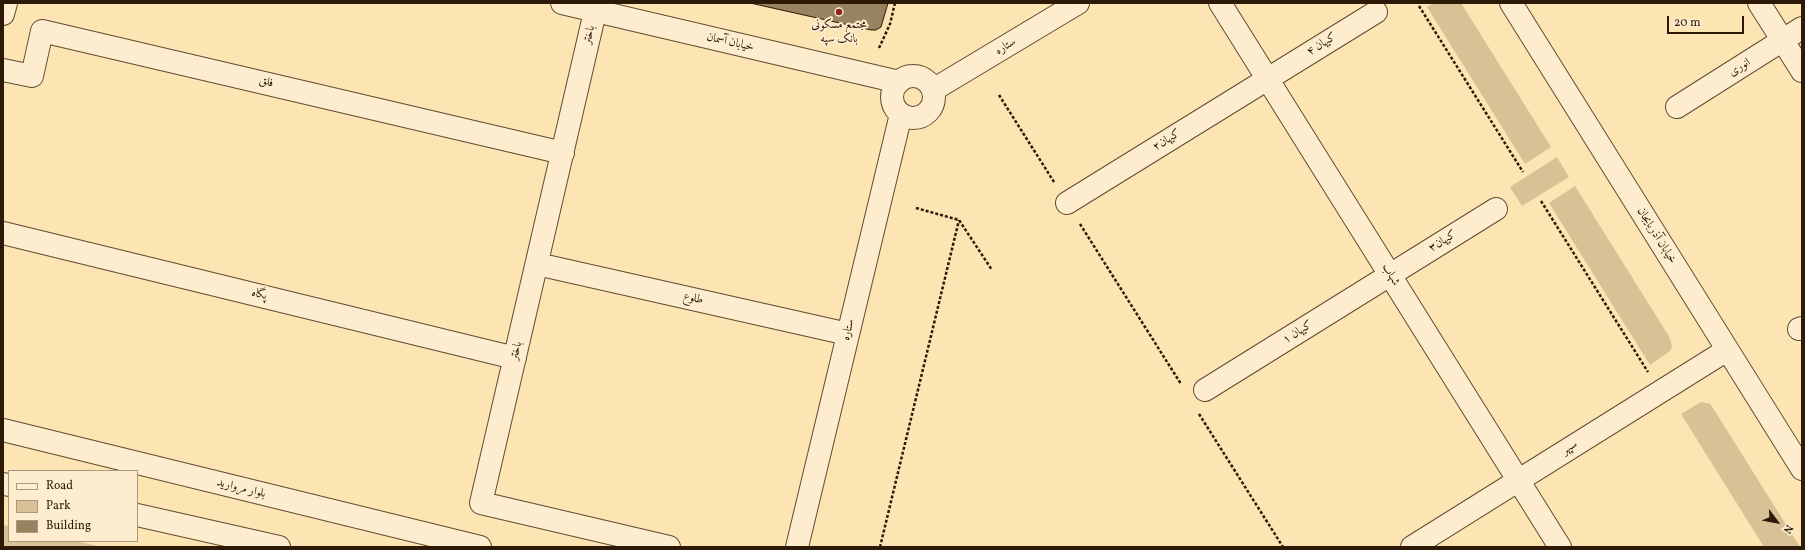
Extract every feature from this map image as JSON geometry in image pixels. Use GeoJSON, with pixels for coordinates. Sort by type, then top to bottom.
{"type":"FeatureCollection","features":[{"type":"Feature","properties":{"kind":"street"},"geometry":{"type":"LineString","coordinates":[[3,14],[6,3]]}},
{"type":"Feature","properties":{"kind":"street","name":"خیابان آسمان"},"geometry":{"type":"LineString","coordinates":[[562,3],[596,7],[899,82]]}},
{"type":"Feature","properties":{"kind":"street","name":"ستاره"},"geometry":{"type":"LineString","coordinates":[[933,90],[1078,3]]}},
{"type":"Feature","properties":{"kind":"street","name":"شهاب"},"geometry":{"type":"LineString","coordinates":[[1220,3],[1560,547]]}},
{"type":"Feature","properties":{"kind":"street","name":"خیابان آذربایجان"},"geometry":{"type":"LineString","coordinates":[[1511,3],[1802,469]]}},
{"type":"Feature","properties":{"kind":"street"},"geometry":{"type":"LineString","coordinates":[[1759,3],[1802,71]]}},
{"type":"Feature","properties":{"kind":"street","name":"باختر"},"geometry":{"type":"LineString","coordinates":[[596,7],[481,503],[669,547]]}},
{"type":"Feature","properties":{"kind":"street","name":"کیهان ۴"},"geometry":{"type":"LineString","coordinates":[[1268,79],[1376,12]]}},
{"type":"Feature","properties":{"kind":"street","name":"انوری"},"geometry":{"type":"LineString","coordinates":[[1677,107],[1802,28]]}},
{"type":"Feature","properties":{"kind":"street","name":"فلق"},"geometry":{"type":"LineString","coordinates":[[3,70],[32,76],[42,31],[563,153]]}},
{"type":"Feature","properties":{"kind":"street"},"geometry":{"type":"LineString","coordinates":[[911,76],[920,77],[928,82],[933,90],[934,99],[931,108],[924,115],[915,118],[906,117],[901,114],[893,104],[892,94],[899,82],[911,76]]}},
{"type":"Feature","properties":{"kind":"street","name":"کیهان۲"},"geometry":{"type":"LineString","coordinates":[[1067,203],[1268,79]]}},
{"type":"Feature","properties":{"kind":"street","name":"ستاره"},"geometry":{"type":"LineString","coordinates":[[797,547],[901,114]]}},
{"type":"Feature","properties":{"kind":"street","name":"کیهان۳"},"geometry":{"type":"LineString","coordinates":[[1390,275],[1496,209]]}},
{"type":"Feature","properties":{"kind":"street","name":"پگاه"},"geometry":{"type":"LineString","coordinates":[[3,233],[515,358]]}},
{"type":"Feature","properties":{"kind":"street","name":"طلوع"},"geometry":{"type":"LineString","coordinates":[[537,264],[848,334]]}},
{"type":"Feature","properties":{"kind":"street","name":"کیهان ۱"},"geometry":{"type":"LineString","coordinates":[[1201,399],[1390,275]]}},
{"type":"Feature","properties":{"kind":"street","name":"سپهر"},"geometry":{"type":"LineString","coordinates":[[1412,547],[1727,350]]}},
{"type":"Feature","properties":{"kind":"street","name":"بلوار مروارید"},"geometry":{"type":"LineString","coordinates":[[3,430],[426,542],[480,547]]}},
{"type":"Feature","properties":{"kind":"street"},"geometry":{"type":"LineString","coordinates":[[138,514],[279,547]]}},
{"type":"Feature","properties":{"kind":"path"},"geometry":{"type":"LineString","coordinates":[[880,48],[890,24],[895,3]]}},
{"type":"Feature","properties":{"kind":"path"},"geometry":{"type":"LineString","coordinates":[[1419,6],[1523,172]]}},
{"type":"Feature","properties":{"kind":"path"},"geometry":{"type":"LineString","coordinates":[[999,95],[1181,385]]}},
{"type":"Feature","properties":{"kind":"path"},"geometry":{"type":"LineString","coordinates":[[1541,201],[1648,372]]}},
{"type":"Feature","properties":{"kind":"path"},"geometry":{"type":"LineString","coordinates":[[916,208],[959,220],[992,270]]}},
{"type":"Feature","properties":{"kind":"path"},"geometry":{"type":"LineString","coordinates":[[880,547],[959,220]]}},
{"type":"Feature","properties":{"kind":"path"},"geometry":{"type":"LineString","coordinates":[[1201,399],[1283,547]]}},
{"type":"Feature","properties":{"kind":"green space"},"geometry":{"type":"Polygon","coordinates":[[[1434,3],[1461,3],[1551,147],[1525,164],[1427,7],[1434,3]]]}},
{"type":"Feature","properties":{"kind":"green space"},"geometry":{"type":"Polygon","coordinates":[[[1557,157],[1569,177],[1522,206],[1510,187],[1557,157]]]}},
{"type":"Feature","properties":{"kind":"green space"},"geometry":{"type":"Polygon","coordinates":[[[1575,186],[1670,338],[1672,347],[1670,351],[1650,365],[1549,203],[1575,186]]]}},
{"type":"Feature","properties":{"kind":"green space"},"geometry":{"type":"Polygon","coordinates":[[[1701,402],[1710,404],[1713,408],[1800,547],[1764,547],[1681,414],[1701,402]]]}},
{"type":"Feature","properties":{"kind":"green space"},"geometry":{"type":"Polygon","coordinates":[[[3,525],[8,526],[8,542],[80,542],[103,547],[3,547],[3,525]]]}},
{"type":"Feature","properties":{"kind":"building","name":"مجتمع مسکونی بانک سپه"},"geometry":{"type":"Polygon","coordinates":[[[750,3],[888,3],[881,27],[876,30],[871,30],[750,3]]]}},
{"type":"Feature","properties":{"kind":"place","name":"مجتمع مسکونی بانک سپه"},"geometry":{"type":"Point","coordinates":[839,12]}}]}
